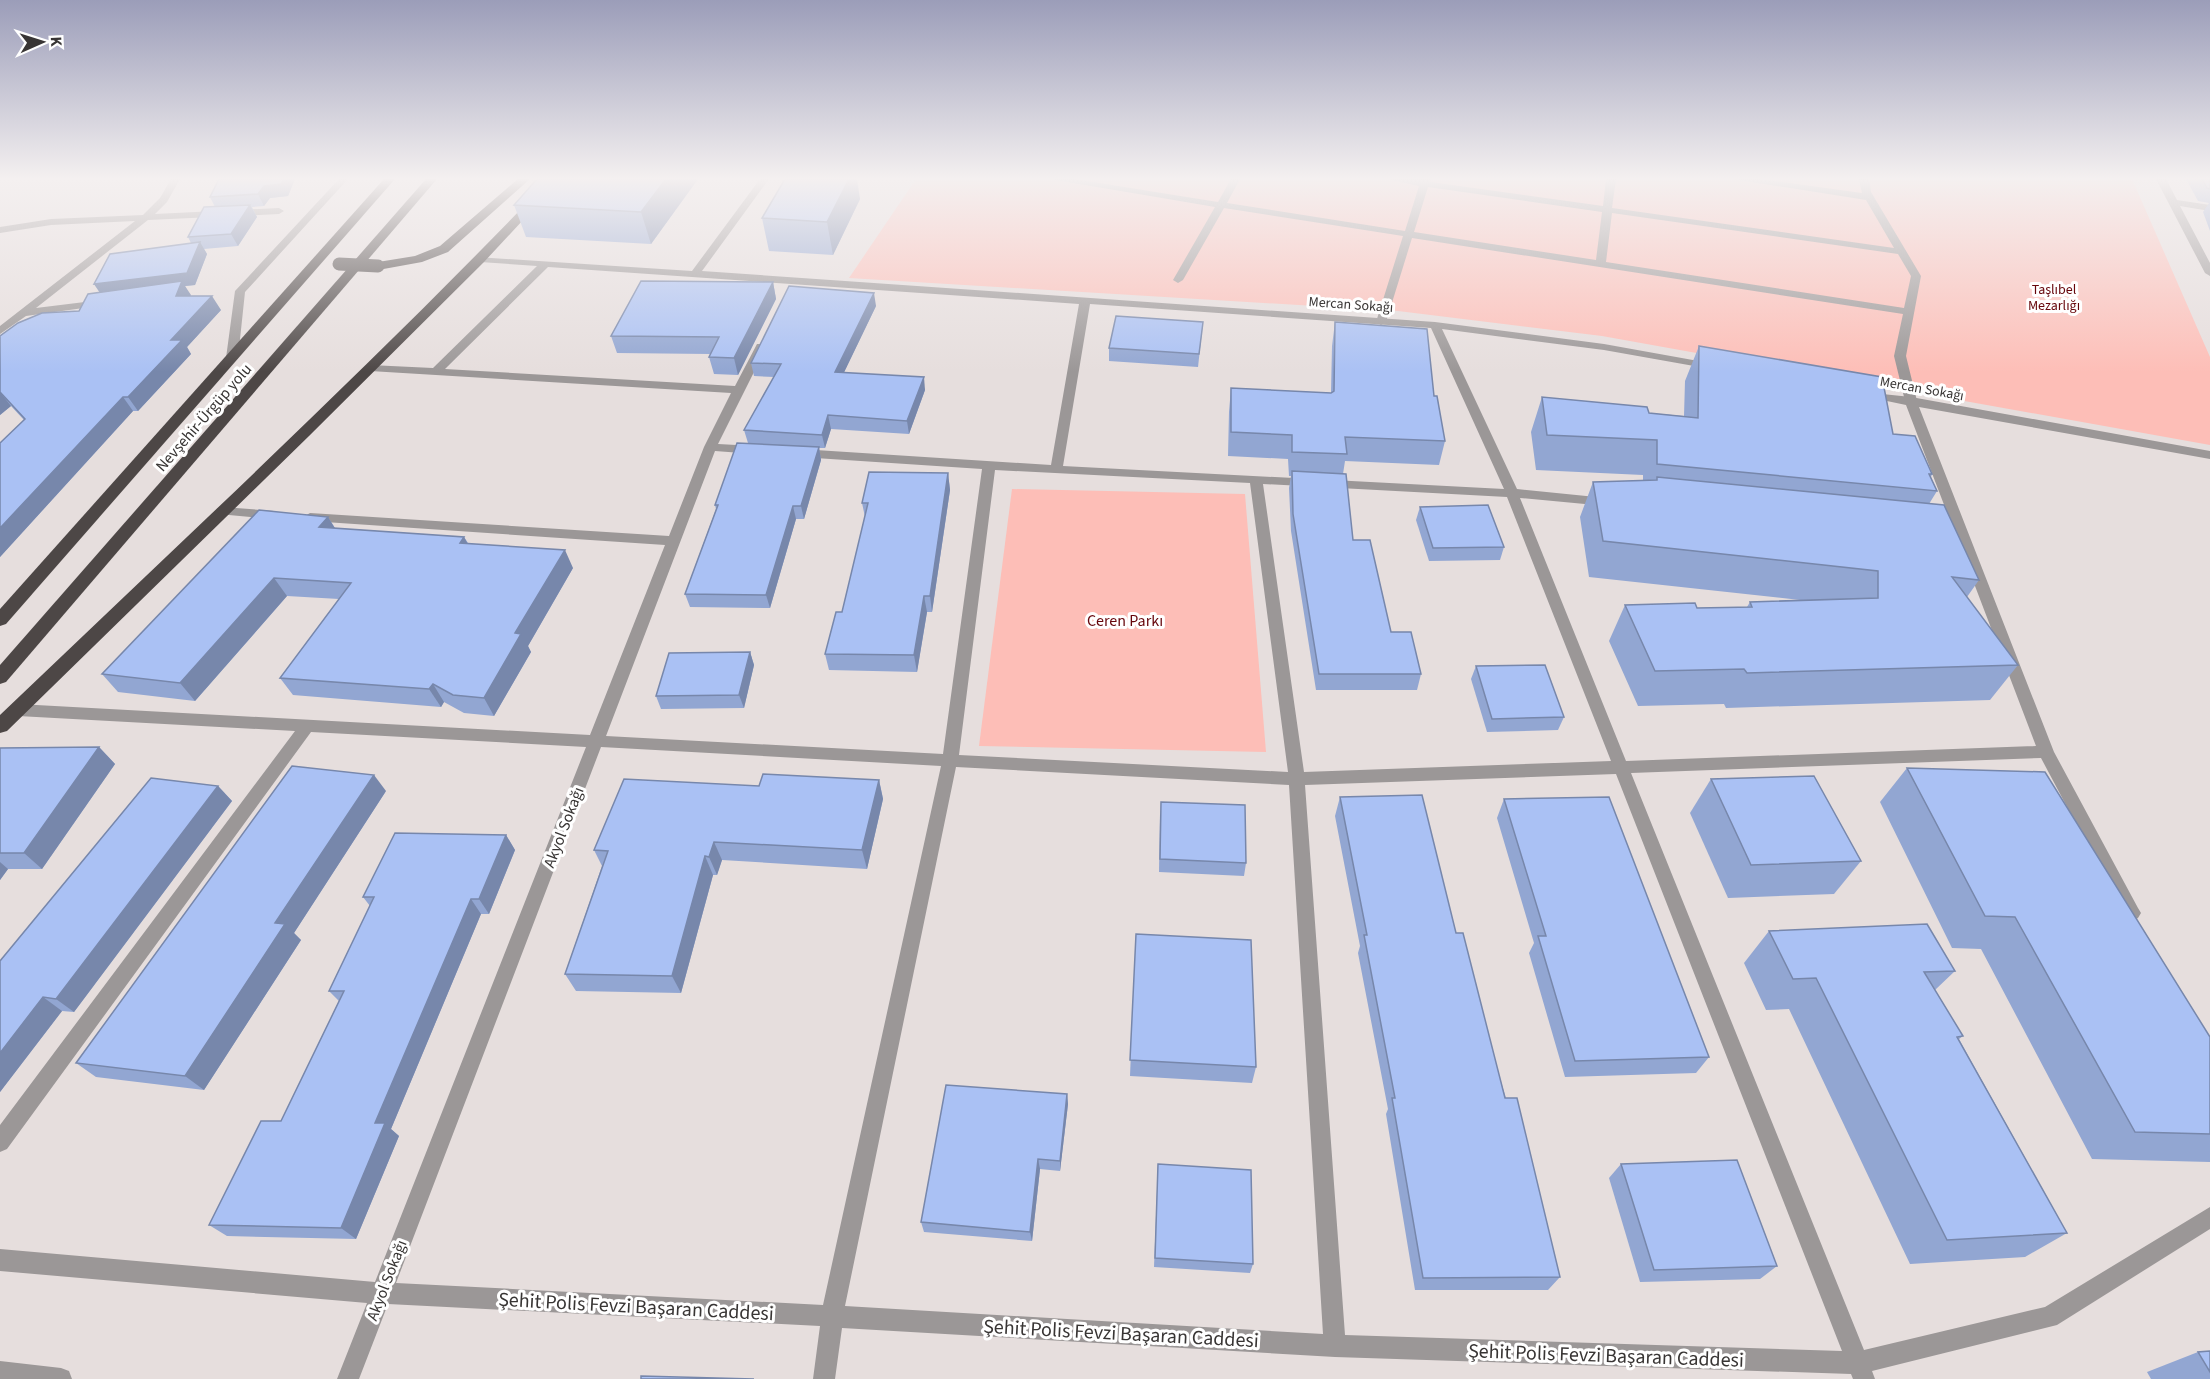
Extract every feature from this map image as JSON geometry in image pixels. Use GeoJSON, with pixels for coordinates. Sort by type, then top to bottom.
{"type":"FeatureCollection","features":[{"type":"Feature","properties":{"kind":"highway","name":"Nevşehir-Ürgüp yolu"},"geometry":{"type":"LineString","coordinates":[[0,620],[334,243]]}},
{"type":"Feature","properties":{"kind":"highway","name":"Nevşehir-Ürgüp yolu"},"geometry":{"type":"LineString","coordinates":[[0,677],[376,243]]}},
{"type":"Feature","properties":{"kind":"highway"},"geometry":{"type":"LineString","coordinates":[[326,252],[339,264],[378,266],[418,259],[444,249],[451,243]]}},
{"type":"Feature","properties":{"kind":"highway"},"geometry":{"type":"LineString","coordinates":[[0,726],[370,368],[495,243]]}},
{"type":"Feature","properties":{"kind":"street"},"geometry":{"type":"LineString","coordinates":[[0,331],[112,243]]}},
{"type":"Feature","properties":{"kind":"street"},"geometry":{"type":"LineString","coordinates":[[232,358],[240,291],[284,243]]}},
{"type":"Feature","properties":{"kind":"street"},"geometry":{"type":"LineString","coordinates":[[695,274],[718,243]]}},
{"type":"Feature","properties":{"kind":"street"},"geometry":{"type":"LineString","coordinates":[[1178,279],[1199,243]]}},
{"type":"Feature","properties":{"kind":"street"},"geometry":{"type":"LineString","coordinates":[[1381,322],[1406,243]]}},
{"type":"Feature","properties":{"kind":"street"},"geometry":{"type":"LineString","coordinates":[[1469,243],[1909,312]]}},
{"type":"Feature","properties":{"kind":"street"},"geometry":{"type":"LineString","coordinates":[[1601,264],[1603,243]]}},
{"type":"Feature","properties":{"kind":"street"},"geometry":{"type":"LineString","coordinates":[[1841,243],[1902,252]]}},
{"type":"Feature","properties":{"kind":"street"},"geometry":{"type":"LineString","coordinates":[[1897,243],[1916,276],[1900,356],[1911,401],[1958,537],[2046,752],[2139,927]]}},
{"type":"Feature","properties":{"kind":"street"},"geometry":{"type":"LineString","coordinates":[[2195,243],[2210,273]]}},
{"type":"Feature","properties":{"kind":"street","name":"Mercan Sokağı"},"geometry":{"type":"LineString","coordinates":[[480,259],[1435,325],[1604,347],[1722,368]]}},
{"type":"Feature","properties":{"kind":"street"},"geometry":{"type":"LineString","coordinates":[[436,372],[545,264]]}},
{"type":"Feature","properties":{"kind":"street"},"geometry":{"type":"LineString","coordinates":[[783,301],[793,281]]}},
{"type":"Feature","properties":{"kind":"street"},"geometry":{"type":"LineString","coordinates":[[0,319],[113,301]]}},
{"type":"Feature","properties":{"kind":"street"},"geometry":{"type":"LineString","coordinates":[[1056,470],[1085,301]]}},
{"type":"Feature","properties":{"kind":"street"},"geometry":{"type":"LineString","coordinates":[[1435,325],[1512,493],[1861,1371]]}},
{"type":"Feature","properties":{"kind":"street","name":"Akyol Sokağı"},"geometry":{"type":"LineString","coordinates":[[348,1379],[710,447],[768,331]]}},
{"type":"Feature","properties":{"kind":"street"},"geometry":{"type":"LineString","coordinates":[[370,368],[739,390]]}},
{"type":"Feature","properties":{"kind":"street","name":"Mercan Sokağı"},"geometry":{"type":"LineString","coordinates":[[1852,391],[2210,455]]}},
{"type":"Feature","properties":{"kind":"street"},"geometry":{"type":"LineString","coordinates":[[710,447],[768,451]]}},
{"type":"Feature","properties":{"kind":"street"},"geometry":{"type":"LineString","coordinates":[[792,452],[1056,470],[1512,493],[1619,504]]}},
{"type":"Feature","properties":{"kind":"street"},"geometry":{"type":"LineString","coordinates":[[824,1379],[832,1316],[950,760],[989,466]]}},
{"type":"Feature","properties":{"kind":"street"},"geometry":{"type":"LineString","coordinates":[[1256,480],[1297,779],[1335,1346]]}},
{"type":"Feature","properties":{"kind":"street"},"geometry":{"type":"LineString","coordinates":[[223,511],[674,541]]}},
{"type":"Feature","properties":{"kind":"street"},"geometry":{"type":"LineString","coordinates":[[18,710],[1297,779],[2046,752]]}},
{"type":"Feature","properties":{"kind":"street"},"geometry":{"type":"LineString","coordinates":[[0,1142],[307,726]]}},
{"type":"Feature","properties":{"kind":"street","name":"Şehit Polis Fevzi Başaran Caddesi"},"geometry":{"type":"LineString","coordinates":[[0,1260],[381,1293],[832,1316],[1335,1346],[1861,1371],[2049,1317],[2210,1217]]}},
{"type":"Feature","properties":{"kind":"street"},"geometry":{"type":"LineString","coordinates":[[0,1372],[61,1379]]}},
{"type":"Feature","properties":{"kind":"green space","name":"Taşlıbel Mezarlığı"},"geometry":{"type":"Polygon","coordinates":[[[872,243],[2160,243],[2210,357],[2210,445],[1602,336],[1398,311],[849,278],[872,243]]]}},
{"type":"Feature","properties":{"kind":"green space","name":"Ceren Parkı"},"geometry":{"type":"Polygon","coordinates":[[[1012,489],[1245,494],[1266,752],[979,746],[1012,489]]]}},
{"type":"Feature","properties":{"kind":"building"},"geometry":{"type":"Polygon","coordinates":[[[199,243],[187,273],[94,284],[110,254],[199,243]]]}},
{"type":"Feature","properties":{"kind":"building"},"geometry":{"type":"Polygon","coordinates":[[[182,281],[176,296],[212,296],[171,340],[182,340],[128,397],[123,397],[0,528],[0,443],[25,419],[0,392],[0,336],[18,323],[42,313],[79,311],[88,294],[182,281]]]}},
{"type":"Feature","properties":{"kind":"building"},"geometry":{"type":"Polygon","coordinates":[[[641,281],[773,282],[734,358],[709,357],[719,337],[611,336],[641,281]]]}},
{"type":"Feature","properties":{"kind":"building"},"geometry":{"type":"Polygon","coordinates":[[[789,286],[874,293],[835,372],[924,377],[907,421],[828,415],[822,435],[744,430],[781,364],[751,363],[789,286]]]}},
{"type":"Feature","properties":{"kind":"building"},"geometry":{"type":"Polygon","coordinates":[[[1116,316],[1203,322],[1199,354],[1109,348],[1116,316]]]}},
{"type":"Feature","properties":{"kind":"building"},"geometry":{"type":"Polygon","coordinates":[[[1335,322],[1427,329],[1434,396],[1437,396],[1445,441],[1345,437],[1347,454],[1292,452],[1292,435],[1231,432],[1231,388],[1331,393],[1334,391],[1335,322]]]}},
{"type":"Feature","properties":{"kind":"building"},"geometry":{"type":"Polygon","coordinates":[[[1699,346],[1882,377],[1893,434],[1915,436],[1937,491],[1657,464],[1657,440],[1547,435],[1542,397],[1647,407],[1649,413],[1698,418],[1699,346]]]}},
{"type":"Feature","properties":{"kind":"building"},"geometry":{"type":"Polygon","coordinates":[[[737,443],[819,447],[801,506],[793,506],[766,595],[685,594],[718,505],[715,505],[737,443]]]}},
{"type":"Feature","properties":{"kind":"building"},"geometry":{"type":"Polygon","coordinates":[[[1292,471],[1346,474],[1353,540],[1370,540],[1391,632],[1411,632],[1421,674],[1319,674],[1293,514],[1292,471]]]}},
{"type":"Feature","properties":{"kind":"building"},"geometry":{"type":"Polygon","coordinates":[[[869,472],[948,473],[930,596],[924,596],[914,655],[825,654],[836,612],[842,612],[868,503],[862,503],[869,472]]]}},
{"type":"Feature","properties":{"kind":"building"},"geometry":{"type":"Polygon","coordinates":[[[1657,477],[1944,505],[1979,580],[1952,577],[2018,665],[1747,673],[1744,669],[1655,671],[1625,605],[1695,603],[1697,608],[1752,607],[1750,602],[1878,598],[1878,571],[1603,541],[1593,482],[1657,480],[1657,477]]]}},
{"type":"Feature","properties":{"kind":"building"},"geometry":{"type":"Polygon","coordinates":[[[1488,505],[1504,547],[1433,548],[1420,507],[1488,505]]]}},
{"type":"Feature","properties":{"kind":"building"},"geometry":{"type":"Polygon","coordinates":[[[259,510],[328,517],[319,527],[464,537],[460,543],[565,550],[515,633],[521,634],[484,698],[453,695],[433,684],[429,689],[280,678],[351,583],[274,578],[180,683],[102,674],[259,510]]]}},
{"type":"Feature","properties":{"kind":"building"},"geometry":{"type":"Polygon","coordinates":[[[750,652],[739,695],[656,696],[669,653],[750,652]]]}},
{"type":"Feature","properties":{"kind":"building"},"geometry":{"type":"Polygon","coordinates":[[[1545,665],[1564,717],[1492,719],[1476,666],[1545,665]]]}},
{"type":"Feature","properties":{"kind":"building"},"geometry":{"type":"Polygon","coordinates":[[[99,747],[24,853],[0,853],[0,748],[99,747]]]}},
{"type":"Feature","properties":{"kind":"building"},"geometry":{"type":"Polygon","coordinates":[[[292,766],[374,775],[275,923],[285,924],[185,1076],[76,1063],[292,766]]]}},
{"type":"Feature","properties":{"kind":"building"},"geometry":{"type":"Polygon","coordinates":[[[1907,768],[2045,772],[2210,1037],[2210,1134],[2135,1132],[2015,917],[1985,916],[1907,768]]]}},
{"type":"Feature","properties":{"kind":"building"},"geometry":{"type":"Polygon","coordinates":[[[763,774],[879,780],[862,850],[714,842],[709,857],[705,856],[672,976],[565,974],[608,851],[594,850],[624,779],[759,786],[763,774]]]}},
{"type":"Feature","properties":{"kind":"building"},"geometry":{"type":"Polygon","coordinates":[[[1814,776],[1861,861],[1751,865],[1711,779],[1814,776]]]}},
{"type":"Feature","properties":{"kind":"building"},"geometry":{"type":"Polygon","coordinates":[[[151,778],[218,786],[56,999],[43,997],[0,1053],[0,961],[151,778]]]}},
{"type":"Feature","properties":{"kind":"building"},"geometry":{"type":"Polygon","coordinates":[[[1422,795],[1456,933],[1463,933],[1505,1098],[1517,1098],[1560,1277],[1423,1278],[1392,1098],[1395,1098],[1364,935],[1367,935],[1340,797],[1422,795]]]}},
{"type":"Feature","properties":{"kind":"building"},"geometry":{"type":"Polygon","coordinates":[[[1609,797],[1709,1057],[1575,1061],[1538,936],[1546,936],[1504,799],[1609,797]]]}},
{"type":"Feature","properties":{"kind":"building"},"geometry":{"type":"Polygon","coordinates":[[[1161,802],[1245,805],[1246,863],[1160,859],[1161,802]]]}},
{"type":"Feature","properties":{"kind":"building"},"geometry":{"type":"Polygon","coordinates":[[[395,833],[506,835],[479,899],[471,899],[375,1123],[385,1123],[341,1228],[209,1225],[261,1121],[281,1121],[344,991],[329,991],[374,897],[363,897],[395,833]]]}},
{"type":"Feature","properties":{"kind":"building"},"geometry":{"type":"Polygon","coordinates":[[[1927,924],[1955,971],[1924,972],[1963,1036],[1957,1037],[2067,1233],[1947,1240],[1816,978],[1793,979],[1769,931],[1927,924]]]}},
{"type":"Feature","properties":{"kind":"building"},"geometry":{"type":"Polygon","coordinates":[[[1136,934],[1251,940],[1256,1067],[1130,1060],[1136,934]]]}},
{"type":"Feature","properties":{"kind":"building"},"geometry":{"type":"Polygon","coordinates":[[[946,1085],[1067,1094],[1060,1161],[1038,1159],[1030,1232],[921,1222],[946,1085]]]}},
{"type":"Feature","properties":{"kind":"building"},"geometry":{"type":"Polygon","coordinates":[[[1737,1160],[1777,1266],[1654,1270],[1621,1164],[1737,1160]]]}},
{"type":"Feature","properties":{"kind":"building"},"geometry":{"type":"Polygon","coordinates":[[[1158,1164],[1251,1170],[1253,1264],[1155,1258],[1158,1164]]]}},
{"type":"Feature","properties":{"kind":"building"},"geometry":{"type":"Polygon","coordinates":[[[2210,1351],[2210,1372],[2198,1352],[2210,1351]]]}},
{"type":"Feature","properties":{"kind":"building"},"geometry":{"type":"Polygon","coordinates":[[[641,1376],[754,1379],[641,1379],[641,1376]]]}}]}
